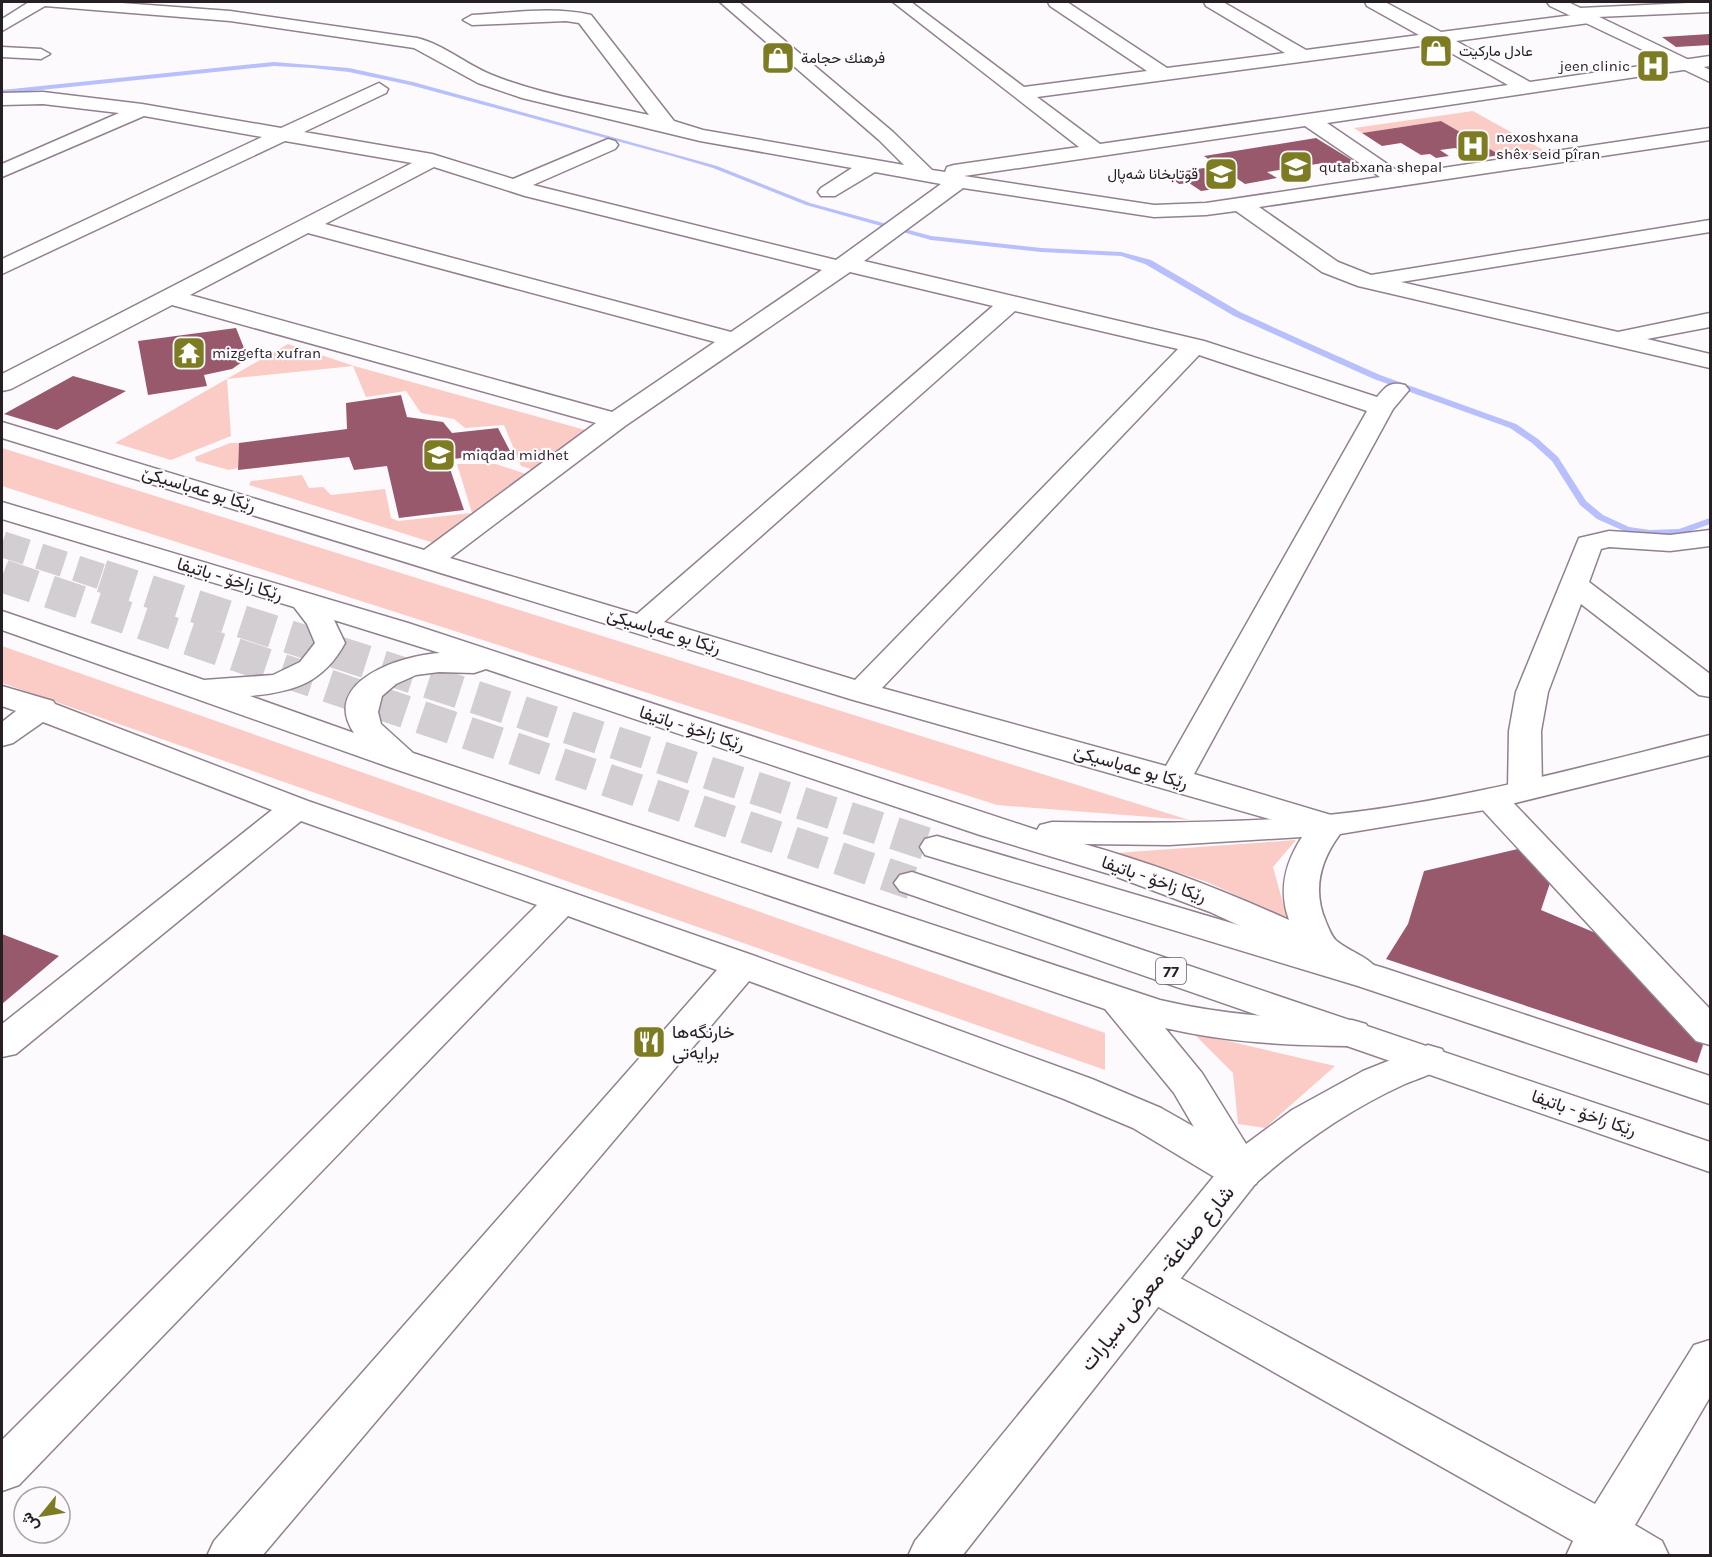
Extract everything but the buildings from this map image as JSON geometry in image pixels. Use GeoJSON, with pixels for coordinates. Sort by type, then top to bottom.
{"type":"FeatureCollection","features":[{"type":"Feature","properties":{"kind":"main road"},"geometry":{"type":"LineString","coordinates":[[2,26],[40,2]]}},
{"type":"Feature","properties":{"kind":"main road"},"geometry":{"type":"LineString","coordinates":[[48,2],[256,19],[431,47],[462,69],[515,89],[667,124],[722,140],[959,181],[1154,211],[1191,212],[1710,134]]}},
{"type":"Feature","properties":{"kind":"main road"},"geometry":{"type":"LineString","coordinates":[[431,47],[496,2]]}},
{"type":"Feature","properties":{"kind":"main road"},"geometry":{"type":"LineString","coordinates":[[729,2],[886,136],[926,175]]}},
{"type":"Feature","properties":{"kind":"main road"},"geometry":{"type":"LineString","coordinates":[[901,2],[1094,149]]}},
{"type":"Feature","properties":{"kind":"main road"},"geometry":{"type":"LineString","coordinates":[[1056,2],[1165,75]]}},
{"type":"Feature","properties":{"kind":"main road"},"geometry":{"type":"LineString","coordinates":[[1212,2],[1304,56]]}},
{"type":"Feature","properties":{"kind":"main road"},"geometry":{"type":"LineString","coordinates":[[1373,2],[1526,87]]}},
{"type":"Feature","properties":{"kind":"main road"},"geometry":{"type":"LineString","coordinates":[[1556,2],[1710,77]]}},
{"type":"Feature","properties":{"kind":"main road"},"geometry":{"type":"LineString","coordinates":[[256,19],[270,7]]}},
{"type":"Feature","properties":{"kind":"main road"},"geometry":{"type":"LineString","coordinates":[[1021,93],[1442,39],[1584,15],[1710,7]]}},
{"type":"Feature","properties":{"kind":"main road"},"geometry":{"type":"LineString","coordinates":[[472,20],[566,16],[585,19],[667,124]]}},
{"type":"Feature","properties":{"kind":"main road"},"geometry":{"type":"LineString","coordinates":[[2,51],[41,54]]}},
{"type":"Feature","properties":{"kind":"main road"},"geometry":{"type":"LineString","coordinates":[[926,175],[1683,63],[1710,62]]}},
{"type":"Feature","properties":{"kind":"main road"},"geometry":{"type":"LineString","coordinates":[[2,267],[379,89]]}},
{"type":"Feature","properties":{"kind":"main road"},"geometry":{"type":"LineString","coordinates":[[2,99],[43,98],[142,110],[432,160],[471,170],[514,186],[843,266],[1195,346],[1389,398],[1175,779]]}},
{"type":"Feature","properties":{"kind":"main road"},"geometry":{"type":"LineString","coordinates":[[2,171],[142,110]]}},
{"type":"Feature","properties":{"kind":"main road"},"geometry":{"type":"LineString","coordinates":[[1306,118],[1398,180]]}},
{"type":"Feature","properties":{"kind":"main road"},"geometry":{"type":"LineString","coordinates":[[835,158],[886,136]]}},
{"type":"Feature","properties":{"kind":"main road"},"geometry":{"type":"LineString","coordinates":[[514,186],[608,145]]}},
{"type":"Feature","properties":{"kind":"main road"},"geometry":{"type":"LineString","coordinates":[[2,384],[432,160]]}},
{"type":"Feature","properties":{"kind":"main road"},"geometry":{"type":"LineString","coordinates":[[828,192],[872,165]]}},
{"type":"Feature","properties":{"kind":"main road"},"geometry":{"type":"LineString","coordinates":[[430,559],[616,421],[843,266],[959,181]]}},
{"type":"Feature","properties":{"kind":"main road"},"geometry":{"type":"LineString","coordinates":[[1240,204],[1317,259],[1366,281],[1710,361]]}},
{"type":"Feature","properties":{"kind":"main road"},"geometry":{"type":"LineString","coordinates":[[306,226],[735,340]]}},
{"type":"Feature","properties":{"kind":"main road"},"geometry":{"type":"LineString","coordinates":[[1366,281],[1710,226]]}},
{"type":"Feature","properties":{"kind":"main road"},"geometry":{"type":"LineString","coordinates":[[171,297],[616,421]]}},
{"type":"Feature","properties":{"kind":"main road"},"geometry":{"type":"LineString","coordinates":[[643,625],[1010,303]]}},
{"type":"Feature","properties":{"kind":"main road"},"geometry":{"type":"LineString","coordinates":[[1612,338],[1710,320]]}},
{"type":"Feature","properties":{"kind":"main road"},"geometry":{"type":"LineString","coordinates":[[861,692],[1195,346]]}},
{"type":"Feature","properties":{"kind":"main road","name":"رێكا بو عه‌باسيكێ"},"geometry":{"type":"LineString","coordinates":[[2,430],[861,692],[1175,779],[1329,825]]}},
{"type":"Feature","properties":{"kind":"main road","name":"رێکا زاخۆ - باتیفا"},"geometry":{"type":"LineString","coordinates":[[2,510],[398,628],[992,828],[1166,882],[1223,904],[1322,949],[1371,977]]}},
{"type":"Feature","properties":{"kind":"main road"},"geometry":{"type":"LineString","coordinates":[[1525,789],[1525,731],[1532,692],[1589,544],[1597,540],[1706,543]]}},
{"type":"Feature","properties":{"kind":"main road"},"geometry":{"type":"LineString","coordinates":[[1574,585],[1710,688]]}},
{"type":"Feature","properties":{"kind":"main road"},"geometry":{"type":"LineString","coordinates":[[188,686],[232,689],[280,682],[300,676],[316,666],[326,655],[330,643],[321,622],[304,601]]}},
{"type":"Feature","properties":{"kind":"main road"},"geometry":{"type":"LineString","coordinates":[[2,620],[401,760],[1154,1012],[1220,1026],[1258,1031],[1354,1033]]}},
{"type":"Feature","properties":{"kind":"main road"},"geometry":{"type":"LineString","coordinates":[[401,760],[376,739],[365,726],[360,710],[364,697],[372,686],[402,668],[418,664],[509,666]]}},
{"type":"Feature","properties":{"kind":"main road"},"geometry":{"type":"LineString","coordinates":[[2,695],[42,708],[296,808],[742,965],[1106,1100],[1147,1118],[1241,1172]]}},
{"type":"Feature","properties":{"kind":"main road"},"geometry":{"type":"LineString","coordinates":[[2,736],[42,708]]}},
{"type":"Feature","properties":{"kind":"main road"},"geometry":{"type":"LineString","coordinates":[[992,828],[1121,835],[1329,825],[1491,800],[1525,789],[1709,747]]}},
{"type":"Feature","properties":{"kind":"main road"},"geometry":{"type":"LineString","coordinates":[[1491,800],[1710,1032]]}},
{"type":"Feature","properties":{"kind":"main road"},"geometry":{"type":"LineString","coordinates":[[2,1044],[296,808]]}},
{"type":"Feature","properties":{"kind":"main road"},"geometry":{"type":"LineString","coordinates":[[1322,949],[1307,925],[1300,901],[1300,878],[1306,856],[1329,825]]}},
{"type":"Feature","properties":{"kind":"main road","name":"رێکا زاخۆ - باتیفا"},"geometry":{"type":"LineString","coordinates":[[937,847],[1371,977],[1708,1086]]}},
{"type":"Feature","properties":{"kind":"main road","name":"رێکا زاخۆ - باتیفا"},"geometry":{"type":"LineString","coordinates":[[912,883],[1710,1156]]}},
{"type":"Feature","properties":{"kind":"main road"},"geometry":{"type":"LineString","coordinates":[[2,1471],[561,902]]}},
{"type":"Feature","properties":{"kind":"main road"},"geometry":{"type":"LineString","coordinates":[[231,1556],[742,965]]}},
{"type":"Feature","properties":{"kind":"main road"},"geometry":{"type":"LineString","coordinates":[[1117,1000],[1187,1079],[1217,1124],[1241,1172]]}},
{"type":"Feature","properties":{"kind":"main road","name":"شارع صناعة- معرض سيارات"},"geometry":{"type":"LineString","coordinates":[[946,1551],[1241,1172],[1290,1131],[1327,1106],[1393,1072],[1428,1059]]}},
{"type":"Feature","properties":{"kind":"main road"},"geometry":{"type":"LineString","coordinates":[[1154,1284],[1597,1544],[1645,1556]]}},
{"type":"Feature","properties":{"kind":"main road"},"geometry":{"type":"LineString","coordinates":[[1597,1544],[1710,1358]]}},
{"type":"Feature","properties":{"kind":"shaded area"},"geometry":{"type":"Polygon","coordinates":[[[1473,111],[1545,151],[1503,157],[1441,121],[1362,133],[1354,128],[1473,111]]]}},
{"type":"Feature","properties":{"kind":"shaded area"},"geometry":{"type":"Polygon","coordinates":[[[288,344],[354,366],[589,431],[534,470],[521,466],[504,425],[465,428],[454,419],[421,413],[406,391],[366,397],[353,366],[227,379],[231,436],[171,460],[115,443],[288,344]]]}},
{"type":"Feature","properties":{"kind":"shaded area"},"geometry":{"type":"Polygon","coordinates":[[[230,443],[239,443],[238,468],[229,470],[196,461],[195,457],[230,443]]]}},
{"type":"Feature","properties":{"kind":"shaded area"},"geometry":{"type":"Polygon","coordinates":[[[2,448],[1189,820],[997,805],[2,486],[2,448]]]}},
{"type":"Feature","properties":{"kind":"shaded area"},"geometry":{"type":"Polygon","coordinates":[[[457,464],[496,464],[532,476],[437,544],[249,485],[251,481],[302,475],[309,488],[323,487],[331,495],[385,489],[391,518],[398,521],[472,513],[457,464]]]}},
{"type":"Feature","properties":{"kind":"shaded area"},"geometry":{"type":"Polygon","coordinates":[[[2,646],[1105,1033],[1105,1070],[2,683],[2,646]]]}},
{"type":"Feature","properties":{"kind":"shaded area"},"geometry":{"type":"Polygon","coordinates":[[[1296,840],[1273,867],[1287,918],[1207,882],[1116,853],[1296,840]]]}},
{"type":"Feature","properties":{"kind":"shaded area"},"geometry":{"type":"Polygon","coordinates":[[[1193,1033],[1335,1066],[1265,1128],[1238,1124],[1233,1073],[1193,1033]]]}},
{"type":"Feature","properties":{"kind":"waterway"},"geometry":{"type":"LineString","coordinates":[[2,92],[274,64],[349,70],[411,83],[674,155],[715,167],[808,204],[931,238],[1041,250],[1121,254],[1148,262],[1237,314],[1377,377],[1513,426],[1555,459],[1583,503],[1600,517],[1627,529],[1650,533],[1680,532],[1710,521]]}},
{"type":"Feature","properties":{"kind":"tunnel"},"geometry":{"type":"LineString","coordinates":[[2,544],[106,578]]}},
{"type":"Feature","properties":{"kind":"tunnel"},"geometry":{"type":"LineString","coordinates":[[2,576],[7,578]]}},
{"type":"Feature","properties":{"kind":"tunnel"},"geometry":{"type":"LineString","coordinates":[[3,576],[912,883]]}},
{"type":"Feature","properties":{"kind":"tunnel"},"geometry":{"type":"LineString","coordinates":[[102,576],[937,847]]}},
{"type":"Feature","properties":{"kind":"place","name":"عادل ماركيت"},"geometry":{"type":"Point","coordinates":[1436,51]}},
{"type":"Feature","properties":{"kind":"place","name":"فرهنك حجامة"},"geometry":{"type":"Point","coordinates":[778,58]}},
{"type":"Feature","properties":{"kind":"place","name":"jeen clinic"},"geometry":{"type":"Point","coordinates":[1653,66]}},
{"type":"Feature","properties":{"kind":"place","name":"nexoshxana shêx seid pîran"},"geometry":{"type":"Point","coordinates":[1473,146]}},
{"type":"Feature","properties":{"kind":"place","name":"qutabxana shepal"},"geometry":{"type":"Point","coordinates":[1296,167]}},
{"type":"Feature","properties":{"kind":"place","name":"قوتابخانا شەپال"},"geometry":{"type":"Point","coordinates":[1221,174]}},
{"type":"Feature","properties":{"kind":"place","name":"mizgefta xufran"},"geometry":{"type":"Point","coordinates":[189,353]}},
{"type":"Feature","properties":{"kind":"place","name":"miqdad midhet"},"geometry":{"type":"Point","coordinates":[439,455]}},
{"type":"Feature","properties":{"kind":"place","name":"خارنگه‌ها برايه‌تى"},"geometry":{"type":"Point","coordinates":[649,1042]}}]}
